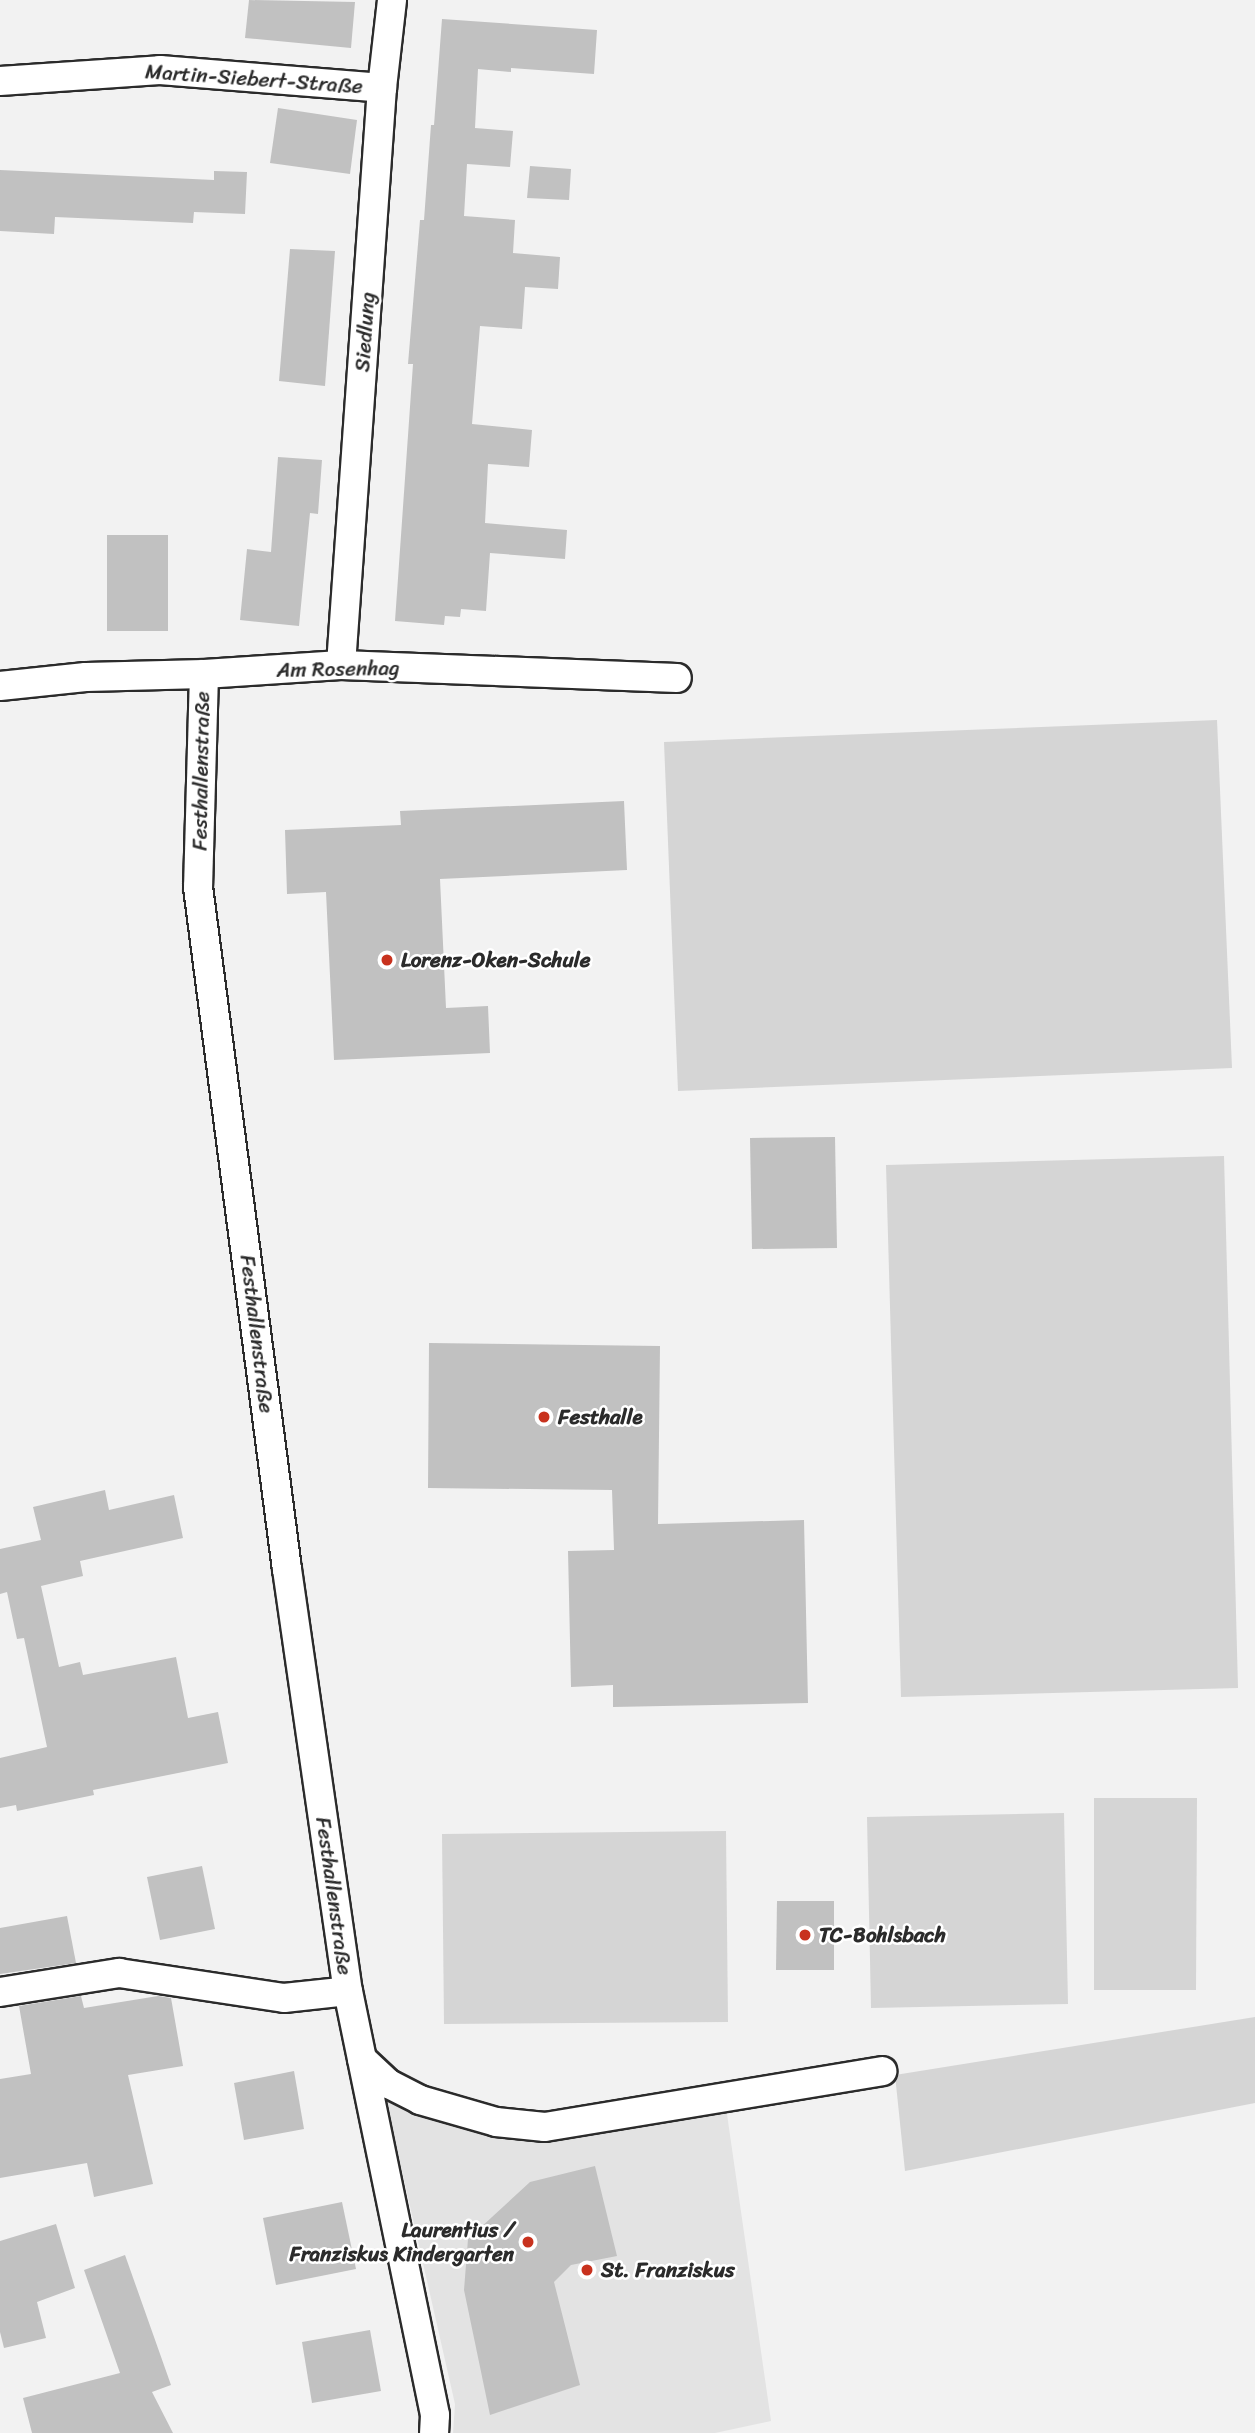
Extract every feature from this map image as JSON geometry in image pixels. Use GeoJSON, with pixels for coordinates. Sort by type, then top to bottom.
{"type":"FeatureCollection","features":[{"type":"Feature","properties":{"kind":"street","name":"Siedlung"},"geometry":{"type":"LineString","coordinates":[[341,665],[382,88],[392,0]]}},
{"type":"Feature","properties":{"kind":"street","name":"Martin-Siebert-Straße"},"geometry":{"type":"LineString","coordinates":[[0,81],[160,70],[382,88]]}},
{"type":"Feature","properties":{"kind":"street","name":"Am Rosenhag"},"geometry":{"type":"LineString","coordinates":[[0,686],[86,677],[204,674],[341,665],[677,678]]}},
{"type":"Feature","properties":{"kind":"street","name":"Festhallenstraße"},"geometry":{"type":"LineString","coordinates":[[204,674],[198,887],[287,1569],[348,1991],[434,2424]]}},
{"type":"Feature","properties":{"kind":"street","name":"Festhallenstraße"},"geometry":{"type":"LineString","coordinates":[[0,1992],[119,1973],[284,1998],[348,1991]]}},
{"type":"Feature","properties":{"kind":"street"},"geometry":{"type":"LineString","coordinates":[[362,2059],[389,2084],[420,2100],[496,2122],[545,2127],[882,2071]]}},
{"type":"Feature","properties":{"kind":"shaded area"},"geometry":{"type":"Polygon","coordinates":[[[1217,720],[1232,1068],[678,1091],[664,742],[1217,720]]]}},
{"type":"Feature","properties":{"kind":"shaded area"},"geometry":{"type":"Polygon","coordinates":[[[1224,1156],[1238,1688],[901,1697],[886,1165],[1224,1156]]]}},
{"type":"Feature","properties":{"kind":"shaded area"},"geometry":{"type":"Polygon","coordinates":[[[1094,1798],[1197,1798],[1196,1990],[1094,1990],[1094,1798]]]}},
{"type":"Feature","properties":{"kind":"shaded area"},"geometry":{"type":"Polygon","coordinates":[[[1064,1813],[1068,2004],[871,2008],[867,1817],[1064,1813]]]}},
{"type":"Feature","properties":{"kind":"shaded area"},"geometry":{"type":"Polygon","coordinates":[[[726,1831],[728,2022],[444,2024],[442,1834],[726,1831]]]}},
{"type":"Feature","properties":{"kind":"shaded area"},"geometry":{"type":"Polygon","coordinates":[[[1255,2017],[1255,2103],[905,2171],[895,2075],[1255,2017]]]}},
{"type":"Feature","properties":{"kind":"shaded area","name":"St. Franziskus"},"geometry":{"type":"Polygon","coordinates":[[[385,2096],[467,2128],[726,2107],[771,2421],[715,2433],[453,2433],[455,2404],[385,2096]]]}},
{"type":"Feature","properties":{"kind":"building"},"geometry":{"type":"Polygon","coordinates":[[[249,0],[355,2],[351,48],[245,38],[249,0]]]}},
{"type":"Feature","properties":{"kind":"building"},"geometry":{"type":"Polygon","coordinates":[[[442,19],[597,30],[594,74],[511,68],[511,72],[478,69],[475,128],[513,131],[510,167],[467,164],[464,216],[515,220],[513,253],[560,257],[558,289],[525,287],[522,329],[480,326],[472,424],[532,430],[529,467],[488,464],[485,523],[567,530],[565,559],[490,553],[486,611],[461,609],[460,617],[445,616],[444,625],[395,621],[413,364],[408,364],[420,220],[424,220],[431,125],[434,125],[442,19]]]}},
{"type":"Feature","properties":{"kind":"building"},"geometry":{"type":"Polygon","coordinates":[[[278,108],[357,120],[350,174],[270,163],[278,108]]]}},
{"type":"Feature","properties":{"kind":"building"},"geometry":{"type":"Polygon","coordinates":[[[530,166],[571,169],[569,200],[527,198],[530,166]]]}},
{"type":"Feature","properties":{"kind":"building"},"geometry":{"type":"Polygon","coordinates":[[[0,170],[214,180],[214,171],[247,172],[245,214],[194,212],[193,223],[55,217],[54,234],[0,231],[0,170]]]}},
{"type":"Feature","properties":{"kind":"building"},"geometry":{"type":"Polygon","coordinates":[[[290,249],[335,251],[325,386],[279,381],[290,249]]]}},
{"type":"Feature","properties":{"kind":"building"},"geometry":{"type":"Polygon","coordinates":[[[278,457],[322,460],[318,514],[310,513],[299,626],[240,620],[247,549],[271,552],[278,457]]]}},
{"type":"Feature","properties":{"kind":"building"},"geometry":{"type":"Polygon","coordinates":[[[107,535],[168,535],[168,631],[107,631],[107,535]]]}},
{"type":"Feature","properties":{"kind":"building","name":"Lorenz-Oken-Schule"},"geometry":{"type":"Polygon","coordinates":[[[624,801],[627,870],[440,879],[446,1008],[488,1006],[490,1053],[334,1060],[326,892],[287,894],[285,830],[401,825],[400,811],[624,801]]]}},
{"type":"Feature","properties":{"kind":"building"},"geometry":{"type":"Polygon","coordinates":[[[835,1137],[837,1248],[752,1249],[750,1138],[835,1137]]]}},
{"type":"Feature","properties":{"kind":"building"},"geometry":{"type":"Polygon","coordinates":[[[429,1343],[660,1346],[658,1524],[804,1520],[808,1703],[613,1707],[613,1685],[571,1687],[568,1551],[614,1550],[612,1490],[428,1488],[429,1343]]]}},
{"type":"Feature","properties":{"kind":"building"},"geometry":{"type":"Polygon","coordinates":[[[105,1490],[109,1510],[174,1495],[183,1538],[80,1561],[83,1576],[41,1586],[59,1667],[80,1662],[83,1675],[176,1657],[188,1718],[218,1712],[228,1763],[93,1790],[94,1795],[17,1811],[16,1805],[0,1808],[0,1758],[47,1747],[24,1638],[17,1639],[7,1592],[0,1594],[0,1549],[41,1540],[33,1507],[105,1490]]]}},
{"type":"Feature","properties":{"kind":"building"},"geometry":{"type":"Polygon","coordinates":[[[202,1866],[215,1929],[160,1940],[147,1877],[202,1866]]]}},
{"type":"Feature","properties":{"kind":"building","name":"TC-Bohlsbach"},"geometry":{"type":"Polygon","coordinates":[[[777,1901],[834,1901],[834,1970],[776,1970],[777,1901]]]}},
{"type":"Feature","properties":{"kind":"building"},"geometry":{"type":"Polygon","coordinates":[[[67,1916],[76,1963],[0,1974],[0,1928],[67,1916]]]}},
{"type":"Feature","properties":{"kind":"building"},"geometry":{"type":"Polygon","coordinates":[[[81,1996],[84,2008],[158,1996],[171,1998],[183,2066],[128,2075],[153,2184],[94,2197],[87,2163],[0,2178],[0,2079],[31,2074],[19,2006],[81,1996]]]}},
{"type":"Feature","properties":{"kind":"building"},"geometry":{"type":"Polygon","coordinates":[[[294,2071],[304,2129],[244,2140],[234,2083],[294,2071]]]}},
{"type":"Feature","properties":{"kind":"building"},"geometry":{"type":"Polygon","coordinates":[[[595,2166],[617,2256],[571,2265],[554,2282],[580,2385],[490,2415],[464,2290],[468,2239],[530,2182],[595,2166]]]}},
{"type":"Feature","properties":{"kind":"building"},"geometry":{"type":"Polygon","coordinates":[[[342,2202],[356,2269],[276,2285],[263,2218],[342,2202]]]}},
{"type":"Feature","properties":{"kind":"building"},"geometry":{"type":"Polygon","coordinates":[[[56,2224],[75,2288],[37,2302],[46,2338],[4,2348],[0,2332],[0,2241],[56,2224]]]}},
{"type":"Feature","properties":{"kind":"building"},"geometry":{"type":"Polygon","coordinates":[[[125,2255],[171,2385],[152,2392],[173,2433],[32,2433],[23,2398],[120,2373],[84,2270],[125,2255]]]}},
{"type":"Feature","properties":{"kind":"building"},"geometry":{"type":"Polygon","coordinates":[[[370,2330],[381,2391],[312,2403],[302,2342],[370,2330]]]}},
{"type":"Feature","properties":{"kind":"place","name":"Lorenz-Oken-Schule"},"geometry":{"type":"Point","coordinates":[387,960]}},
{"type":"Feature","properties":{"kind":"place","name":"Festhalle"},"geometry":{"type":"Point","coordinates":[544,1417]}},
{"type":"Feature","properties":{"kind":"place","name":"TC-Bohlsbach"},"geometry":{"type":"Point","coordinates":[805,1935]}},
{"type":"Feature","properties":{"kind":"place","name":"Laurentius / Franziskus Kindergarten"},"geometry":{"type":"Point","coordinates":[528,2242]}},
{"type":"Feature","properties":{"kind":"place","name":"St. Franziskus"},"geometry":{"type":"Point","coordinates":[587,2270]}}]}
